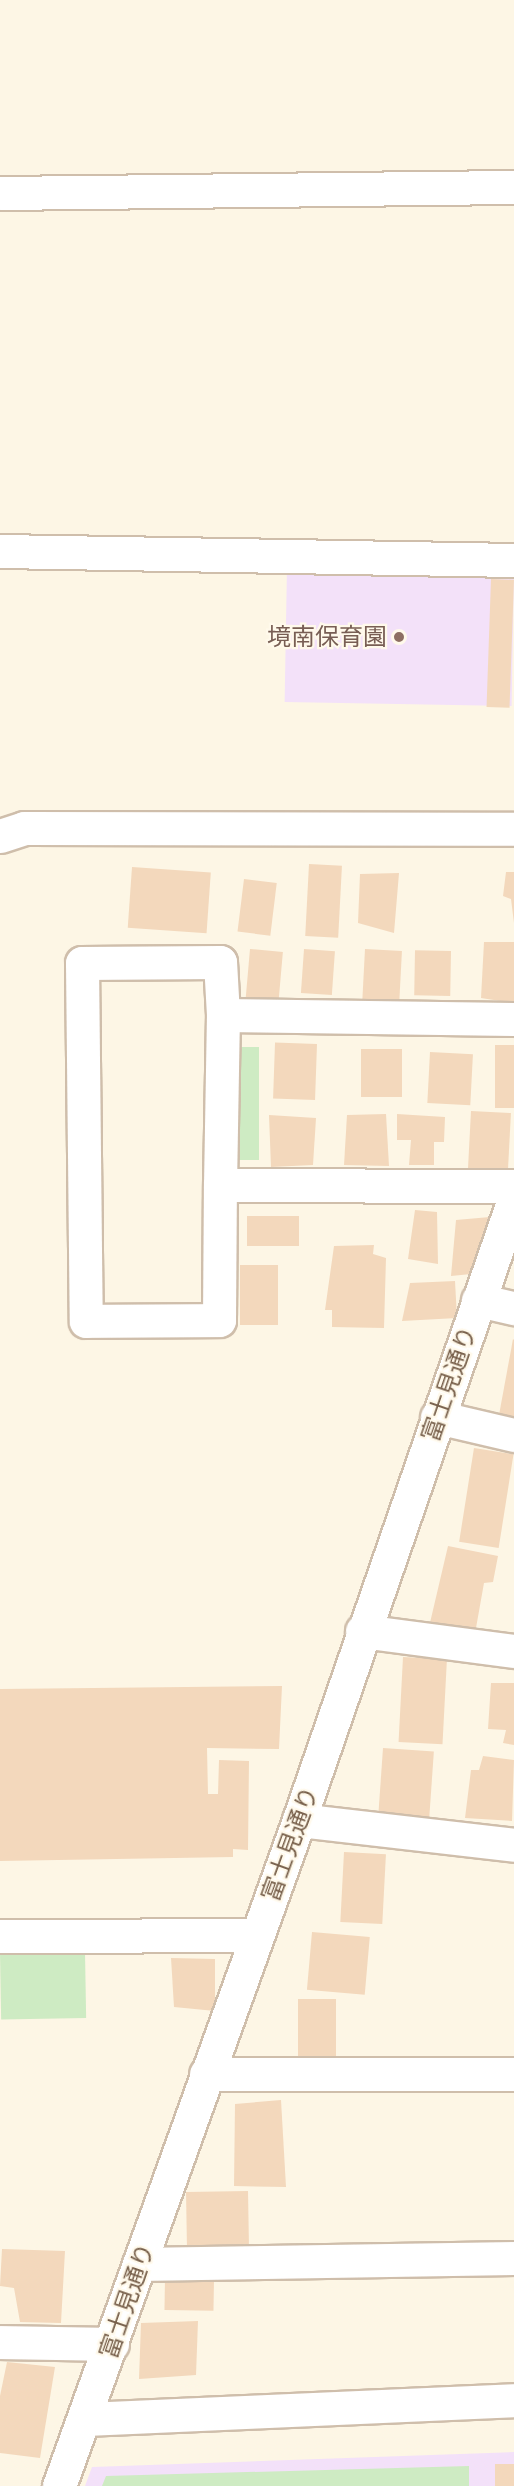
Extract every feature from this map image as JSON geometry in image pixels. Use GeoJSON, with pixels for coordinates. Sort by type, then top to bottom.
{"type":"FeatureCollection","features":[{"type":"Feature","properties":{"kind":"street"},"geometry":{"type":"LineString","coordinates":[[0,194],[514,187]]}},
{"type":"Feature","properties":{"kind":"street"},"geometry":{"type":"LineString","coordinates":[[0,551],[514,560]]}},
{"type":"Feature","properties":{"kind":"street"},"geometry":{"type":"LineString","coordinates":[[0,836],[24,828],[514,829]]}},
{"type":"Feature","properties":{"kind":"street"},"geometry":{"type":"LineString","coordinates":[[220,962],[224,1015],[219,1320],[86,1321],[82,963],[220,962]]}},
{"type":"Feature","properties":{"kind":"street"},"geometry":{"type":"LineString","coordinates":[[224,1015],[514,1019]]}},
{"type":"Feature","properties":{"kind":"street"},"geometry":{"type":"LineString","coordinates":[[220,1185],[514,1186]]}},
{"type":"Feature","properties":{"kind":"street","name":"富士見通り"},"geometry":{"type":"LineString","coordinates":[[59,2486],[299,1820],[362,1631],[514,1199]]}},
{"type":"Feature","properties":{"kind":"street"},"geometry":{"type":"LineString","coordinates":[[478,1300],[514,1308]]}},
{"type":"Feature","properties":{"kind":"street"},"geometry":{"type":"LineString","coordinates":[[437,1417],[514,1435]]}},
{"type":"Feature","properties":{"kind":"street"},"geometry":{"type":"LineString","coordinates":[[362,1631],[514,1651]]}},
{"type":"Feature","properties":{"kind":"street"},"geometry":{"type":"LineString","coordinates":[[299,1820],[514,1845]]}},
{"type":"Feature","properties":{"kind":"street"},"geometry":{"type":"LineString","coordinates":[[0,1936],[256,1935]]}},
{"type":"Feature","properties":{"kind":"street"},"geometry":{"type":"LineString","coordinates":[[206,2074],[514,2074]]}},
{"type":"Feature","properties":{"kind":"street"},"geometry":{"type":"LineString","coordinates":[[139,2264],[514,2258]]}},
{"type":"Feature","properties":{"kind":"street"},"geometry":{"type":"LineString","coordinates":[[0,2342],[112,2344]]}},
{"type":"Feature","properties":{"kind":"street"},"geometry":{"type":"LineString","coordinates":[[85,2419],[514,2400]]}},
{"type":"Feature","properties":{"kind":"shaded area","name":"境南保育園"},"geometry":{"type":"Polygon","coordinates":[[[287,566],[514,570],[512,706],[285,702],[287,566]]]}},
{"type":"Feature","properties":{"kind":"shaded area"},"geometry":{"type":"Polygon","coordinates":[[[514,2452],[514,2486],[85,2486],[92,2467],[514,2452]]]}},
{"type":"Feature","properties":{"kind":"green space"},"geometry":{"type":"Polygon","coordinates":[[[238,1047],[259,1047],[259,1160],[238,1160],[238,1047]]]}},
{"type":"Feature","properties":{"kind":"green space"},"geometry":{"type":"Polygon","coordinates":[[[85,1952],[86,2018],[1,2019],[0,1953],[85,1952]]]}},
{"type":"Feature","properties":{"kind":"green space"},"geometry":{"type":"Polygon","coordinates":[[[469,2466],[469,2486],[102,2486],[106,2476],[469,2466]]]}},
{"type":"Feature","properties":{"kind":"building"},"geometry":{"type":"Polygon","coordinates":[[[491,579],[514,580],[510,708],[487,707],[491,579]]]}},
{"type":"Feature","properties":{"kind":"building"},"geometry":{"type":"Polygon","coordinates":[[[309,864],[342,866],[338,938],[305,936],[309,864]]]}},
{"type":"Feature","properties":{"kind":"building"},"geometry":{"type":"Polygon","coordinates":[[[132,867],[211,873],[207,933],[128,928],[132,867]]]}},
{"type":"Feature","properties":{"kind":"building"},"geometry":{"type":"Polygon","coordinates":[[[506,872],[514,872],[514,923],[511,899],[503,896],[506,872]]]}},
{"type":"Feature","properties":{"kind":"building"},"geometry":{"type":"Polygon","coordinates":[[[399,873],[394,933],[358,923],[360,874],[399,873]]]}},
{"type":"Feature","properties":{"kind":"building"},"geometry":{"type":"Polygon","coordinates":[[[244,879],[277,883],[270,936],[238,932],[244,879]]]}},
{"type":"Feature","properties":{"kind":"building"},"geometry":{"type":"Polygon","coordinates":[[[484,942],[514,942],[514,1003],[481,998],[484,942]]]}},
{"type":"Feature","properties":{"kind":"building"},"geometry":{"type":"Polygon","coordinates":[[[250,949],[283,952],[278,1005],[245,1002],[250,949]]]}},
{"type":"Feature","properties":{"kind":"building"},"geometry":{"type":"Polygon","coordinates":[[[304,949],[335,951],[332,995],[301,993],[304,949]]]}},
{"type":"Feature","properties":{"kind":"building"},"geometry":{"type":"Polygon","coordinates":[[[365,949],[402,951],[399,1001],[362,999],[365,949]]]}},
{"type":"Feature","properties":{"kind":"building"},"geometry":{"type":"Polygon","coordinates":[[[415,950],[451,951],[450,996],[414,995],[415,950]]]}},
{"type":"Feature","properties":{"kind":"building"},"geometry":{"type":"Polygon","coordinates":[[[275,1043],[317,1044],[315,1100],[273,1099],[275,1043]]]}},
{"type":"Feature","properties":{"kind":"building"},"geometry":{"type":"Polygon","coordinates":[[[495,1045],[514,1045],[514,1108],[495,1108],[495,1045]]]}},
{"type":"Feature","properties":{"kind":"building"},"geometry":{"type":"Polygon","coordinates":[[[361,1049],[402,1049],[402,1097],[361,1097],[361,1049]]]}},
{"type":"Feature","properties":{"kind":"building"},"geometry":{"type":"Polygon","coordinates":[[[430,1052],[473,1054],[470,1105],[427,1103],[430,1052]]]}},
{"type":"Feature","properties":{"kind":"building"},"geometry":{"type":"Polygon","coordinates":[[[471,1111],[511,1113],[508,1170],[468,1168],[471,1111]]]}},
{"type":"Feature","properties":{"kind":"building"},"geometry":{"type":"Polygon","coordinates":[[[386,1114],[389,1166],[344,1165],[347,1115],[386,1114]]]}},
{"type":"Feature","properties":{"kind":"building"},"geometry":{"type":"Polygon","coordinates":[[[397,1114],[445,1117],[444,1142],[434,1142],[434,1165],[409,1165],[411,1140],[397,1140],[397,1114]]]}},
{"type":"Feature","properties":{"kind":"building"},"geometry":{"type":"Polygon","coordinates":[[[269,1115],[316,1118],[313,1165],[271,1167],[269,1115]]]}},
{"type":"Feature","properties":{"kind":"building"},"geometry":{"type":"Polygon","coordinates":[[[415,1210],[437,1212],[438,1264],[408,1259],[415,1210]]]}},
{"type":"Feature","properties":{"kind":"building"},"geometry":{"type":"Polygon","coordinates":[[[247,1216],[299,1216],[299,1246],[247,1246],[247,1216]]]}},
{"type":"Feature","properties":{"kind":"building"},"geometry":{"type":"Polygon","coordinates":[[[490,1217],[481,1273],[451,1276],[456,1220],[490,1217]]]}},
{"type":"Feature","properties":{"kind":"building"},"geometry":{"type":"Polygon","coordinates":[[[374,1245],[373,1254],[386,1258],[384,1328],[332,1327],[332,1310],[325,1310],[334,1246],[374,1245]]]}},
{"type":"Feature","properties":{"kind":"building"},"geometry":{"type":"Polygon","coordinates":[[[240,1265],[278,1265],[278,1325],[240,1325],[240,1265]]]}},
{"type":"Feature","properties":{"kind":"building"},"geometry":{"type":"Polygon","coordinates":[[[455,1281],[457,1318],[402,1321],[410,1283],[455,1281]]]}},
{"type":"Feature","properties":{"kind":"building"},"geometry":{"type":"Polygon","coordinates":[[[514,1340],[514,1418],[499,1415],[514,1340]]]}},
{"type":"Feature","properties":{"kind":"building"},"geometry":{"type":"Polygon","coordinates":[[[474,1448],[514,1454],[499,1548],[459,1542],[474,1448]]]}},
{"type":"Feature","properties":{"kind":"building"},"geometry":{"type":"Polygon","coordinates":[[[448,1546],[498,1556],[493,1582],[484,1583],[476,1628],[429,1627],[448,1546]]]}},
{"type":"Feature","properties":{"kind":"building"},"geometry":{"type":"Polygon","coordinates":[[[403,1657],[447,1659],[442,1744],[399,1742],[403,1657]]]}},
{"type":"Feature","properties":{"kind":"building"},"geometry":{"type":"Polygon","coordinates":[[[491,1683],[514,1683],[514,1745],[503,1743],[506,1730],[488,1729],[491,1683]]]}},
{"type":"Feature","properties":{"kind":"building"},"geometry":{"type":"Polygon","coordinates":[[[282,1686],[279,1749],[207,1748],[208,1794],[218,1794],[219,1760],[249,1761],[248,1850],[233,1849],[233,1857],[0,1861],[0,1689],[282,1686]]]}},
{"type":"Feature","properties":{"kind":"building"},"geometry":{"type":"Polygon","coordinates":[[[383,1748],[434,1752],[429,1820],[378,1817],[383,1748]]]}},
{"type":"Feature","properties":{"kind":"building"},"geometry":{"type":"Polygon","coordinates":[[[483,1756],[514,1760],[512,1821],[465,1818],[471,1770],[479,1770],[483,1756]]]}},
{"type":"Feature","properties":{"kind":"building"},"geometry":{"type":"Polygon","coordinates":[[[344,1852],[386,1854],[382,1924],[340,1922],[344,1852]]]}},
{"type":"Feature","properties":{"kind":"building"},"geometry":{"type":"Polygon","coordinates":[[[312,1932],[370,1937],[365,1995],[307,1990],[312,1932]]]}},
{"type":"Feature","properties":{"kind":"building"},"geometry":{"type":"Polygon","coordinates":[[[171,1958],[215,1959],[215,2011],[174,2007],[171,1958]]]}},
{"type":"Feature","properties":{"kind":"building"},"geometry":{"type":"Polygon","coordinates":[[[298,1999],[336,1999],[336,2062],[298,2062],[298,1999]]]}},
{"type":"Feature","properties":{"kind":"building"},"geometry":{"type":"Polygon","coordinates":[[[281,2100],[286,2187],[234,2186],[235,2104],[281,2100]]]}},
{"type":"Feature","properties":{"kind":"building"},"geometry":{"type":"Polygon","coordinates":[[[248,2191],[249,2252],[187,2253],[186,2192],[248,2191]]]}},
{"type":"Feature","properties":{"kind":"building"},"geometry":{"type":"Polygon","coordinates":[[[2,2249],[65,2251],[61,2323],[20,2322],[14,2288],[0,2286],[2,2249]]]}},
{"type":"Feature","properties":{"kind":"building"},"geometry":{"type":"Polygon","coordinates":[[[165,2279],[214,2280],[213,2311],[164,2310],[165,2279]]]}},
{"type":"Feature","properties":{"kind":"building"},"geometry":{"type":"Polygon","coordinates":[[[198,2321],[196,2375],[139,2379],[141,2323],[198,2321]]]}},
{"type":"Feature","properties":{"kind":"building"},"geometry":{"type":"Polygon","coordinates":[[[7,2362],[55,2367],[40,2458],[0,2453],[0,2396],[7,2362]]]}},
{"type":"Feature","properties":{"kind":"building"},"geometry":{"type":"Polygon","coordinates":[[[495,2464],[514,2464],[514,2486],[495,2486],[495,2464]]]}},
{"type":"Feature","properties":{"kind":"place","name":"境南保育園"},"geometry":{"type":"Point","coordinates":[399,637]}}]}
